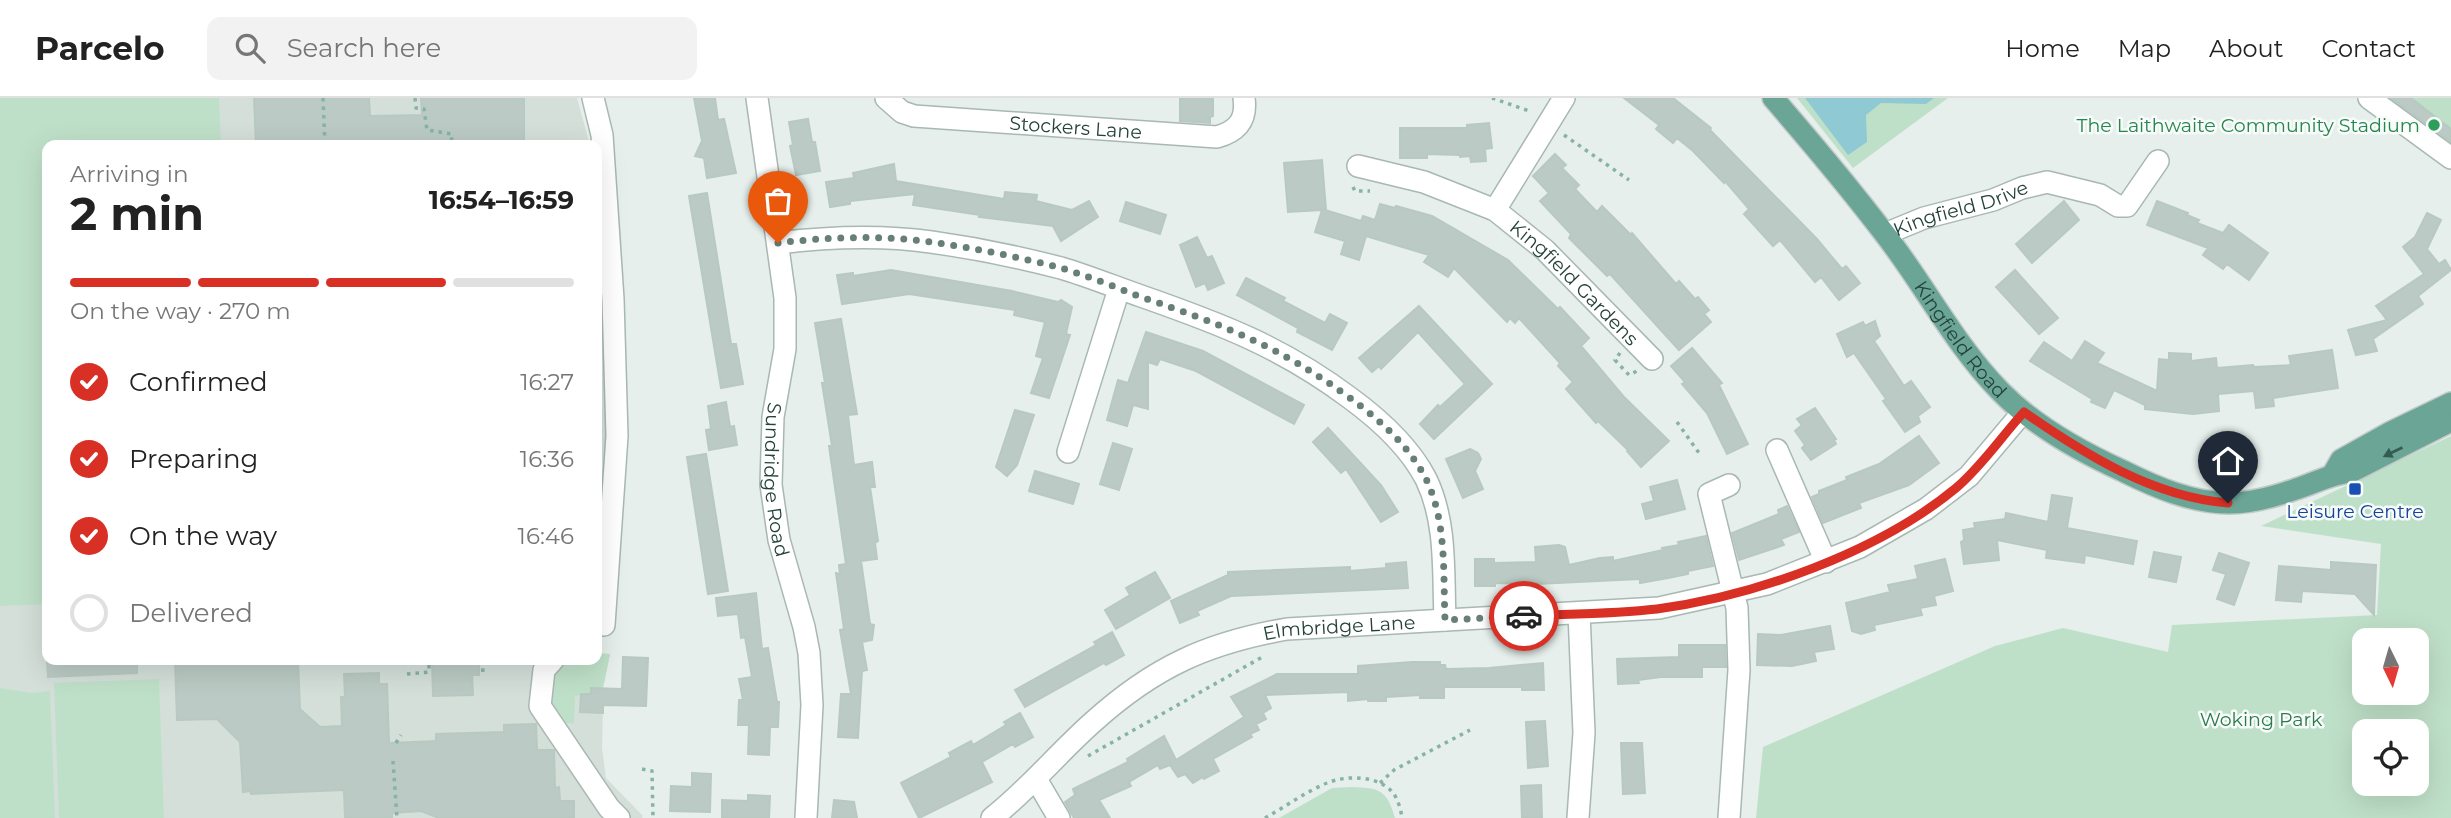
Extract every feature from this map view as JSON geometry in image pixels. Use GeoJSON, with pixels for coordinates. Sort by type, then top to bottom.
{"type":"FeatureCollection","features":[{"type":"Feature","properties":{"kind":"main road","name":"Kingfield Road"},"geometry":{"type":"LineString","coordinates":[[1773,98],[1885,234],[1980,369],[2000,391],[2065,441],[2128,474],[2165,489],[2211,501],[2239,502],[2268,498],[2333,474],[2351,472],[2451,421]]}},
{"type":"Feature","properties":{"kind":"main road","name":"Kingfield Road"},"geometry":{"type":"LineString","coordinates":[[2333,474],[2341,460],[2451,403]]}},
{"type":"Feature","properties":{"kind":"street"},"geometry":{"type":"LineString","coordinates":[[593,98],[602,135],[613,299],[617,436],[604,625]]}},
{"type":"Feature","properties":{"kind":"street","name":"Sundridge Road"},"geometry":{"type":"LineString","coordinates":[[757,98],[785,298],[785,349],[773,417],[771,485],[779,541],[804,626],[809,653],[812,705],[806,818]]}},
{"type":"Feature","properties":{"kind":"street","name":"Stockers Lane"},"geometry":{"type":"LineString","coordinates":[[886,98],[902,112],[914,116],[1217,137],[1238,127],[1243,118],[1244,98]]}},
{"type":"Feature","properties":{"kind":"street","name":"Kingfield Gardens"},"geometry":{"type":"LineString","coordinates":[[1494,210],[1563,98]]}},
{"type":"Feature","properties":{"kind":"street"},"geometry":{"type":"LineString","coordinates":[[2369,98],[2451,158]]}},
{"type":"Feature","properties":{"kind":"street","name":"Kingfield Drive"},"geometry":{"type":"LineString","coordinates":[[1885,234],[1924,218],[2047,183],[2100,195],[2118,206],[2127,206],[2158,161]]}},
{"type":"Feature","properties":{"kind":"street","name":"Kingfield Gardens"},"geometry":{"type":"LineString","coordinates":[[1358,166],[1424,181],[1494,210],[1545,250],[1652,359]]}},
{"type":"Feature","properties":{"kind":"street"},"geometry":{"type":"LineString","coordinates":[[778,243],[854,238],[931,242],[1063,269],[1209,320],[1282,353],[1344,394],[1386,428],[1425,477],[1436,505],[1442,536],[1445,620]]}},
{"type":"Feature","properties":{"kind":"street"},"geometry":{"type":"LineString","coordinates":[[1068,452],[1118,289]]}},
{"type":"Feature","properties":{"kind":"street","name":"Elmbridge Lane"},"geometry":{"type":"LineString","coordinates":[[992,818],[1092,723],[1132,690],[1192,655],[1235,640],[1287,629],[1659,608],[1767,584],[1826,562],[1885,534],[1955,489],[2024,412]]}},
{"type":"Feature","properties":{"kind":"street"},"geometry":{"type":"LineString","coordinates":[[1777,450],[1826,562]]}},
{"type":"Feature","properties":{"kind":"street"},"geometry":{"type":"LineString","coordinates":[[1729,485],[1709,494],[1737,608],[1739,670],[1729,818]]}},
{"type":"Feature","properties":{"kind":"street"},"geometry":{"type":"LineString","coordinates":[[1578,818],[1584,733],[1579,613]]}},
{"type":"Feature","properties":{"kind":"street"},"geometry":{"type":"LineString","coordinates":[[548,665],[544,670],[540,706],[619,818]]}},
{"type":"Feature","properties":{"kind":"street"},"geometry":{"type":"LineString","coordinates":[[1036,779],[1059,818]]}},
{"type":"Feature","properties":{"kind":"path"},"geometry":{"type":"LineString","coordinates":[[323,98],[325,140]]}},
{"type":"Feature","properties":{"kind":"path"},"geometry":{"type":"LineString","coordinates":[[415,98],[416,108],[424,109],[427,130],[452,134],[451,140]]}},
{"type":"Feature","properties":{"kind":"path"},"geometry":{"type":"LineString","coordinates":[[1492,98],[1532,112]]}},
{"type":"Feature","properties":{"kind":"path"},"geometry":{"type":"LineString","coordinates":[[1554,128],[1629,180]]}},
{"type":"Feature","properties":{"kind":"path"},"geometry":{"type":"LineString","coordinates":[[1676,422],[1699,453]]}},
{"type":"Feature","properties":{"kind":"path"},"geometry":{"type":"LineString","coordinates":[[1077,762],[1270,652]]}},
{"type":"Feature","properties":{"kind":"path"},"geometry":{"type":"LineString","coordinates":[[407,674],[429,672],[429,665]]}},
{"type":"Feature","properties":{"kind":"path"},"geometry":{"type":"LineString","coordinates":[[482,665],[482,673]]}},
{"type":"Feature","properties":{"kind":"path"},"geometry":{"type":"LineString","coordinates":[[1380,783],[1394,770],[1470,730]]}},
{"type":"Feature","properties":{"kind":"path"},"geometry":{"type":"LineString","coordinates":[[396,743],[401,735]]}},
{"type":"Feature","properties":{"kind":"path"},"geometry":{"type":"LineString","coordinates":[[393,761],[397,818]]}},
{"type":"Feature","properties":{"kind":"path"},"geometry":{"type":"LineString","coordinates":[[642,769],[652,771],[653,818]]}},
{"type":"Feature","properties":{"kind":"path"},"geometry":{"type":"LineString","coordinates":[[1265,818],[1335,780],[1366,779],[1380,783],[1393,793],[1402,818]]}},
{"type":"Feature","properties":{"kind":"shaded area"},"geometry":{"type":"Polygon","coordinates":[[[0,98],[577,98],[589,140],[42,140],[42,665],[602,665],[602,653],[610,654],[603,688],[602,748],[606,778],[642,818],[0,818],[0,98]]]}},
{"type":"Feature","properties":{"kind":"shaded area"},"geometry":{"type":"Polygon","coordinates":[[[602,286],[611,467],[602,569],[602,286]]]}},
{"type":"Feature","properties":{"kind":"green space"},"geometry":{"type":"Polygon","coordinates":[[[0,98],[219,98],[221,140],[42,140],[42,604],[0,606],[0,98]]]}},
{"type":"Feature","properties":{"kind":"green space"},"geometry":{"type":"Polygon","coordinates":[[[1797,98],[1948,98],[1853,168],[1797,98]]]}},
{"type":"Feature","properties":{"kind":"green space","name":"The Laithwaite Community Stadium"},"geometry":{"type":"Polygon","coordinates":[[[2383,98],[2451,98],[2451,152],[2383,98]]]}},
{"type":"Feature","properties":{"kind":"green space","name":"Woking Park"},"geometry":{"type":"Polygon","coordinates":[[[2451,436],[2451,818],[1756,818],[1763,747],[1995,646],[2063,628],[2168,652],[2172,625],[2377,615],[2381,544],[2261,526],[2451,436]]]}},
{"type":"Feature","properties":{"kind":"green space"},"geometry":{"type":"Polygon","coordinates":[[[602,653],[610,654],[603,688],[591,688],[591,694],[575,696],[574,723],[560,723],[544,701],[557,665],[602,665],[602,653]]]}},
{"type":"Feature","properties":{"kind":"green space"},"geometry":{"type":"Polygon","coordinates":[[[159,679],[164,818],[59,818],[54,683],[159,679]]]}},
{"type":"Feature","properties":{"kind":"green space"},"geometry":{"type":"Polygon","coordinates":[[[0,688],[33,693],[50,691],[55,818],[0,818],[0,688]]]}},
{"type":"Feature","properties":{"kind":"green space"},"geometry":{"type":"Polygon","coordinates":[[[1351,787],[1380,792],[1389,801],[1395,818],[1279,818],[1332,788],[1351,787]]]}},
{"type":"Feature","properties":{"kind":"water"},"geometry":{"type":"Polygon","coordinates":[[[1805,98],[1934,98],[1926,104],[1881,103],[1866,115],[1867,142],[1848,155],[1805,98]]]}},
{"type":"Feature","properties":{"kind":"building"},"geometry":{"type":"Polygon","coordinates":[[[254,98],[369,98],[370,116],[422,115],[421,98],[524,98],[524,140],[256,140],[254,98]]]}},
{"type":"Feature","properties":{"kind":"building"},"geometry":{"type":"Polygon","coordinates":[[[694,98],[715,98],[718,120],[724,119],[736,173],[707,178],[704,158],[695,156],[702,141],[694,98]]]}},
{"type":"Feature","properties":{"kind":"building"},"geometry":{"type":"Polygon","coordinates":[[[1180,98],[1213,98],[1213,116],[1210,117],[1210,123],[1180,121],[1180,98]]]}},
{"type":"Feature","properties":{"kind":"building"},"geometry":{"type":"Polygon","coordinates":[[[1624,98],[1673,98],[1711,128],[1710,130],[1817,239],[1842,269],[1846,266],[1860,283],[1839,300],[1821,277],[1815,282],[1780,240],[1773,246],[1744,214],[1749,209],[1725,181],[1724,183],[1677,138],[1673,143],[1656,129],[1659,125],[1624,98]]]}},
{"type":"Feature","properties":{"kind":"building"},"geometry":{"type":"Polygon","coordinates":[[[2391,98],[2411,98],[2451,129],[2451,142],[2391,98]]]}},
{"type":"Feature","properties":{"kind":"building"},"geometry":{"type":"Polygon","coordinates":[[[808,119],[820,171],[796,175],[790,146],[793,145],[789,122],[808,119]]]}},
{"type":"Feature","properties":{"kind":"building"},"geometry":{"type":"Polygon","coordinates":[[[1489,123],[1492,148],[1485,149],[1486,161],[1471,162],[1470,156],[1460,155],[1427,154],[1427,158],[1400,158],[1400,128],[1467,128],[1467,125],[1489,123]]]}},
{"type":"Feature","properties":{"kind":"building"},"geometry":{"type":"Polygon","coordinates":[[[1555,154],[1566,165],[1562,168],[1579,185],[1575,189],[1597,212],[1602,206],[1631,235],[1632,233],[1676,284],[1679,281],[1709,310],[1704,314],[1711,322],[1679,350],[1610,274],[1607,276],[1569,238],[1571,234],[1540,201],[1549,193],[1533,176],[1555,154]]]}},
{"type":"Feature","properties":{"kind":"building"},"geometry":{"type":"Polygon","coordinates":[[[1322,160],[1325,210],[1361,221],[1363,216],[1375,220],[1380,204],[1395,208],[1396,206],[1432,216],[1508,260],[1558,309],[1560,307],[1589,338],[1581,346],[1624,397],[1669,441],[1641,467],[1628,450],[1598,421],[1596,423],[1566,389],[1573,382],[1558,366],[1560,363],[1519,318],[1515,323],[1510,318],[1507,322],[1454,268],[1448,277],[1424,262],[1429,255],[1366,236],[1359,260],[1341,254],[1345,241],[1315,232],[1322,210],[1288,212],[1284,163],[1322,160]]]}},
{"type":"Feature","properties":{"kind":"building"},"geometry":{"type":"Polygon","coordinates":[[[894,164],[896,181],[1004,199],[1005,192],[1037,195],[1036,201],[1072,210],[1089,201],[1098,217],[1061,241],[1053,226],[913,205],[915,194],[850,201],[850,204],[830,207],[826,182],[854,178],[853,173],[894,164]]]}},
{"type":"Feature","properties":{"kind":"building"},"geometry":{"type":"Polygon","coordinates":[[[707,193],[731,344],[736,344],[743,384],[721,388],[689,196],[707,193]]]}},
{"type":"Feature","properties":{"kind":"building"},"geometry":{"type":"Polygon","coordinates":[[[2064,201],[2079,220],[2032,263],[2016,244],[2064,201]]]}},
{"type":"Feature","properties":{"kind":"building"},"geometry":{"type":"Polygon","coordinates":[[[2157,201],[2188,213],[2187,215],[2199,220],[2197,223],[2223,233],[2229,225],[2268,253],[2249,280],[2227,264],[2223,269],[2203,255],[2208,248],[2147,225],[2157,201]]]}},
{"type":"Feature","properties":{"kind":"building"},"geometry":{"type":"Polygon","coordinates":[[[1126,202],[1166,215],[1160,234],[1120,221],[1126,202]]]}},
{"type":"Feature","properties":{"kind":"building"},"geometry":{"type":"Polygon","coordinates":[[[2427,213],[2441,220],[2427,249],[2439,264],[2445,260],[2451,270],[2418,296],[2423,304],[2373,339],[2377,351],[2356,355],[2348,330],[2387,320],[2376,306],[2424,274],[2403,247],[2415,237],[2427,213]]]}},
{"type":"Feature","properties":{"kind":"building"},"geometry":{"type":"Polygon","coordinates":[[[1197,237],[1207,258],[1212,256],[1224,283],[1208,290],[1205,283],[1196,287],[1180,245],[1197,237]]]}},
{"type":"Feature","properties":{"kind":"building"},"geometry":{"type":"Polygon","coordinates":[[[891,270],[1012,291],[1058,302],[1061,300],[1072,307],[1066,334],[1070,335],[1049,398],[1031,393],[1043,358],[1036,356],[1045,322],[1014,315],[1015,310],[909,294],[842,304],[837,275],[853,273],[853,276],[891,270]]]}},
{"type":"Feature","properties":{"kind":"building"},"geometry":{"type":"Polygon","coordinates":[[[2015,270],[2058,318],[2039,334],[1996,287],[2015,270]]]}},
{"type":"Feature","properties":{"kind":"building"},"geometry":{"type":"Polygon","coordinates":[[[1246,278],[1325,323],[1330,314],[1347,323],[1332,350],[1237,295],[1246,278]]]}},
{"type":"Feature","properties":{"kind":"building"},"geometry":{"type":"Polygon","coordinates":[[[1419,306],[1492,384],[1434,439],[1420,424],[1438,405],[1440,407],[1465,384],[1418,332],[1381,369],[1379,366],[1372,372],[1359,358],[1419,306]]]}},
{"type":"Feature","properties":{"kind":"building"},"geometry":{"type":"Polygon","coordinates":[[[841,319],[857,414],[848,415],[854,465],[872,462],[875,487],[870,487],[878,541],[875,543],[877,559],[861,561],[870,624],[874,625],[872,640],[862,642],[867,670],[862,671],[858,738],[838,737],[841,694],[851,694],[840,630],[844,629],[836,573],[840,574],[839,565],[846,564],[829,446],[832,446],[822,383],[825,383],[815,323],[841,319]]]}},
{"type":"Feature","properties":{"kind":"building"},"geometry":{"type":"Polygon","coordinates":[[[1875,321],[1880,336],[1874,341],[1904,386],[1911,381],[1930,407],[1918,416],[1920,422],[1905,432],[1854,353],[1847,357],[1837,334],[1863,322],[1865,326],[1875,321]]]}},
{"type":"Feature","properties":{"kind":"building"},"geometry":{"type":"Polygon","coordinates":[[[1146,332],[1203,351],[1304,405],[1294,424],[1196,371],[1160,359],[1157,365],[1148,362],[1148,409],[1133,405],[1127,426],[1107,420],[1118,380],[1128,383],[1146,332]]]}},
{"type":"Feature","properties":{"kind":"building"},"geometry":{"type":"Polygon","coordinates":[[[2085,341],[2104,353],[2097,363],[2157,391],[2159,359],[2169,360],[2169,353],[2191,354],[2191,361],[2216,358],[2217,368],[2291,365],[2289,356],[2332,350],[2338,388],[2273,398],[2274,406],[2256,408],[2254,391],[2218,394],[2219,411],[2193,414],[2145,409],[2145,405],[2114,390],[2105,408],[2091,402],[2092,399],[2030,361],[2044,342],[2072,361],[2085,341]]]}},
{"type":"Feature","properties":{"kind":"building"},"geometry":{"type":"Polygon","coordinates":[[[1692,348],[1722,383],[1719,385],[1748,444],[1727,454],[1707,413],[1682,384],[1685,382],[1671,366],[1692,348]]]}},
{"type":"Feature","properties":{"kind":"building"},"geometry":{"type":"Polygon","coordinates":[[[726,402],[730,427],[734,426],[737,445],[709,450],[706,430],[711,429],[708,406],[726,402]]]}},
{"type":"Feature","properties":{"kind":"building"},"geometry":{"type":"Polygon","coordinates":[[[1815,408],[1836,439],[1836,444],[1811,460],[1795,431],[1802,425],[1797,419],[1815,408]]]}},
{"type":"Feature","properties":{"kind":"building"},"geometry":{"type":"Polygon","coordinates":[[[1015,410],[1034,415],[1017,465],[1007,476],[996,467],[1015,410]]]}},
{"type":"Feature","properties":{"kind":"building"},"geometry":{"type":"Polygon","coordinates":[[[1328,428],[1381,485],[1398,512],[1381,522],[1346,469],[1341,473],[1313,442],[1328,428]]]}},
{"type":"Feature","properties":{"kind":"building"},"geometry":{"type":"Polygon","coordinates":[[[1919,436],[1939,463],[1909,485],[1859,503],[1861,508],[1823,523],[1812,497],[1819,494],[1819,491],[1847,480],[1846,477],[1879,464],[1919,436]]]}},
{"type":"Feature","properties":{"kind":"building"},"geometry":{"type":"Polygon","coordinates":[[[1113,443],[1132,449],[1119,490],[1100,484],[1113,443]]]}},
{"type":"Feature","properties":{"kind":"building"},"geometry":{"type":"Polygon","coordinates":[[[1470,449],[1478,453],[1481,459],[1475,471],[1483,489],[1463,498],[1446,459],[1470,449]]]}},
{"type":"Feature","properties":{"kind":"building"},"geometry":{"type":"Polygon","coordinates":[[[706,454],[728,591],[708,594],[687,457],[706,454]]]}},
{"type":"Feature","properties":{"kind":"building"},"geometry":{"type":"Polygon","coordinates":[[[1035,471],[1079,484],[1073,504],[1029,491],[1035,471]]]}},
{"type":"Feature","properties":{"kind":"building"},"geometry":{"type":"Polygon","coordinates":[[[1677,480],[1685,509],[1646,519],[1642,504],[1654,501],[1650,487],[1677,480]]]}},
{"type":"Feature","properties":{"kind":"building"},"geometry":{"type":"Polygon","coordinates":[[[2052,495],[2072,498],[2067,528],[2137,541],[2133,564],[2085,555],[2084,563],[2046,558],[2047,550],[1997,540],[1999,560],[1964,564],[1961,542],[1964,540],[1963,530],[1975,528],[1974,523],[2005,519],[2006,513],[2048,522],[2052,495]]]}},
{"type":"Feature","properties":{"kind":"building"},"geometry":{"type":"Polygon","coordinates":[[[1787,506],[1799,532],[1781,539],[1784,545],[1739,560],[1732,533],[1779,514],[1778,510],[1787,506]]]}},
{"type":"Feature","properties":{"kind":"building"},"geometry":{"type":"Polygon","coordinates":[[[1706,536],[1713,566],[1688,571],[1688,574],[1640,583],[1640,579],[1536,584],[1495,583],[1495,586],[1475,586],[1475,559],[1494,559],[1494,563],[1536,562],[1535,547],[1559,545],[1565,547],[1569,565],[1600,558],[1613,557],[1613,561],[1663,550],[1662,548],[1679,545],[1678,542],[1706,536]]]}},
{"type":"Feature","properties":{"kind":"building"},"geometry":{"type":"Polygon","coordinates":[[[2154,552],[2181,557],[2176,582],[2149,577],[2154,552]]]}},
{"type":"Feature","properties":{"kind":"building"},"geometry":{"type":"Polygon","coordinates":[[[2219,553],[2249,563],[2234,605],[2217,599],[2226,574],[2213,570],[2219,553]]]}},
{"type":"Feature","properties":{"kind":"building"},"geometry":{"type":"Polygon","coordinates":[[[1945,559],[1953,591],[1934,596],[1936,605],[1920,608],[1922,615],[1874,625],[1875,630],[1861,634],[1852,631],[1846,603],[1890,592],[1888,585],[1918,579],[1915,566],[1945,559]]]}},
{"type":"Feature","properties":{"kind":"building"},"geometry":{"type":"Polygon","coordinates":[[[1406,562],[1408,588],[1231,596],[1197,611],[1199,615],[1180,623],[1171,601],[1228,575],[1228,572],[1350,567],[1350,571],[1386,568],[1386,564],[1406,562]]]}},
{"type":"Feature","properties":{"kind":"building"},"geometry":{"type":"Polygon","coordinates":[[[2331,562],[2376,565],[2374,615],[2355,594],[2302,591],[2301,602],[2276,600],[2279,566],[2331,570],[2331,562]]]}},
{"type":"Feature","properties":{"kind":"building"},"geometry":{"type":"Polygon","coordinates":[[[1155,572],[1170,598],[1116,629],[1105,610],[1130,595],[1126,588],[1155,572]]]}},
{"type":"Feature","properties":{"kind":"building"},"geometry":{"type":"Polygon","coordinates":[[[756,593],[762,649],[768,648],[779,702],[778,727],[770,727],[769,755],[748,754],[749,725],[738,725],[739,700],[743,700],[739,679],[752,677],[745,637],[741,638],[738,614],[718,616],[716,598],[756,593]]]}},
{"type":"Feature","properties":{"kind":"building"},"geometry":{"type":"Polygon","coordinates":[[[1830,626],[1834,649],[1814,652],[1816,661],[1792,666],[1757,665],[1758,634],[1781,635],[1830,626]]]}},
{"type":"Feature","properties":{"kind":"building"},"geometry":{"type":"Polygon","coordinates":[[[1112,632],[1124,655],[1106,665],[1104,663],[1025,707],[1015,690],[1096,645],[1094,642],[1112,632]]]}},
{"type":"Feature","properties":{"kind":"building"},"geometry":{"type":"Polygon","coordinates":[[[1679,645],[1725,645],[1726,667],[1702,667],[1702,677],[1661,677],[1638,680],[1639,683],[1618,684],[1617,659],[1679,657],[1679,645]]]}},
{"type":"Feature","properties":{"kind":"building"},"geometry":{"type":"Polygon","coordinates":[[[623,657],[648,658],[646,706],[603,705],[603,713],[580,712],[581,694],[591,694],[591,688],[622,689],[623,657]]]}},
{"type":"Feature","properties":{"kind":"building"},"geometry":{"type":"Polygon","coordinates":[[[1440,662],[1446,669],[1543,663],[1544,690],[1522,690],[1522,687],[1444,687],[1444,698],[1420,698],[1420,695],[1386,697],[1386,701],[1348,701],[1348,692],[1265,695],[1271,708],[1263,713],[1266,719],[1256,724],[1259,730],[1250,734],[1252,737],[1213,759],[1219,771],[1193,783],[1185,774],[1178,777],[1170,765],[1160,769],[1158,765],[1129,782],[1131,786],[1099,800],[1110,818],[1074,818],[1065,802],[1075,795],[1073,789],[1128,762],[1127,759],[1164,736],[1176,760],[1244,717],[1231,697],[1277,674],[1358,674],[1358,666],[1440,662]]]}},
{"type":"Feature","properties":{"kind":"building"},"geometry":{"type":"Polygon","coordinates":[[[47,665],[137,665],[137,673],[48,677],[47,665]]]}},
{"type":"Feature","properties":{"kind":"building"},"geometry":{"type":"Polygon","coordinates":[[[175,665],[298,665],[300,709],[320,727],[342,726],[341,697],[345,697],[344,674],[379,673],[379,684],[387,684],[389,743],[436,741],[436,734],[504,732],[504,725],[536,724],[537,750],[554,750],[555,788],[559,787],[560,801],[574,801],[574,818],[439,818],[421,811],[392,813],[392,818],[345,818],[344,790],[251,794],[250,791],[243,792],[240,742],[217,719],[177,720],[175,665]]]}},
{"type":"Feature","properties":{"kind":"building"},"geometry":{"type":"Polygon","coordinates":[[[432,665],[479,665],[479,675],[472,675],[473,695],[433,696],[432,665]]]}},
{"type":"Feature","properties":{"kind":"building"},"geometry":{"type":"Polygon","coordinates":[[[1020,713],[1033,737],[1015,747],[1013,744],[982,762],[992,782],[919,818],[901,783],[951,757],[949,753],[971,741],[973,745],[1020,713]]]}},
{"type":"Feature","properties":{"kind":"building"},"geometry":{"type":"Polygon","coordinates":[[[1545,721],[1548,766],[1528,768],[1526,722],[1545,721]]]}},
{"type":"Feature","properties":{"kind":"building"},"geometry":{"type":"Polygon","coordinates":[[[1621,743],[1642,743],[1645,793],[1623,794],[1621,743]]]}},
{"type":"Feature","properties":{"kind":"building"},"geometry":{"type":"Polygon","coordinates":[[[692,773],[711,774],[710,812],[670,811],[671,786],[692,787],[692,773]]]}},
{"type":"Feature","properties":{"kind":"building"},"geometry":{"type":"Polygon","coordinates":[[[1541,785],[1542,818],[1522,818],[1521,786],[1541,785]]]}},
{"type":"Feature","properties":{"kind":"building"},"geometry":{"type":"Polygon","coordinates":[[[748,795],[770,796],[769,818],[722,818],[722,800],[748,801],[748,795]]]}},
{"type":"Feature","properties":{"kind":"building"},"geometry":{"type":"Polygon","coordinates":[[[834,800],[854,802],[857,818],[832,818],[834,800]]]}},
{"type":"Feature","properties":{"kind":"way so far"},"geometry":{"type":"LineString","coordinates":[[778,243],[817,239],[890,238],[931,242],[1025,259],[1063,269],[1209,320],[1282,353],[1314,372],[1366,410],[1403,446],[1425,477],[1436,505],[1442,536],[1445,620],[1524,616]]}},
{"type":"Feature","properties":{"kind":"place","name":"The Laithwaite Community Stadium"},"geometry":{"type":"Point","coordinates":[2434,125]}},
{"type":"Feature","properties":{"kind":"place","name":"Leisure Centre"},"geometry":{"type":"Point","coordinates":[2355,489]}},
{"type":"Feature","properties":{"kind":"route"},"geometry":{"type":"LineString","coordinates":[[1524,616],[1659,608],[1767,584],[1831,560],[1885,534],[1955,489],[2024,412],[2065,441],[2137,478],[2186,496],[2228,503]]}}]}
